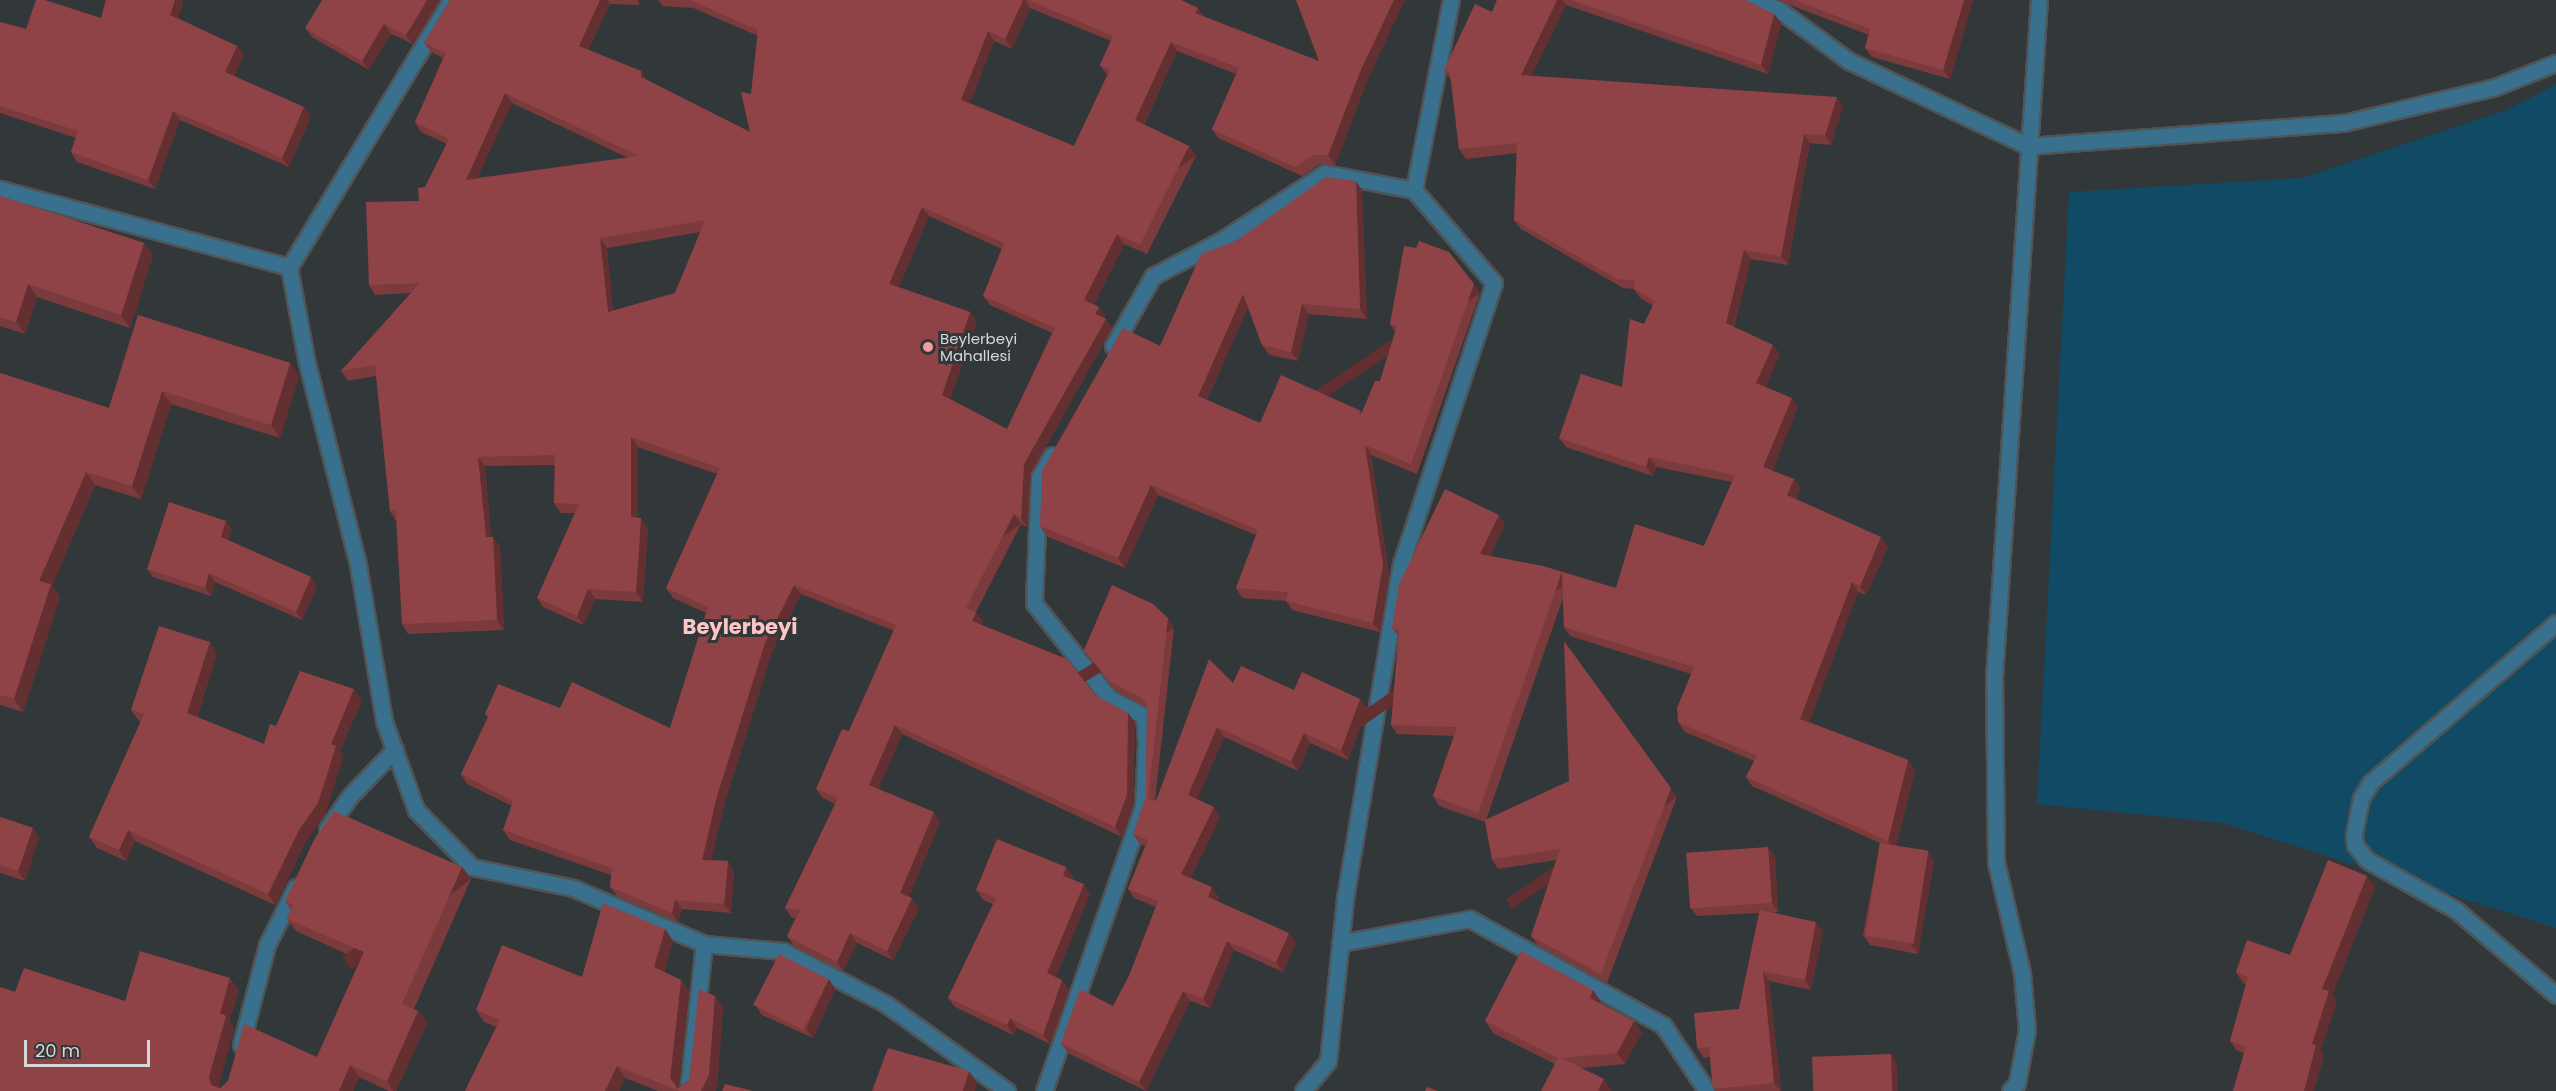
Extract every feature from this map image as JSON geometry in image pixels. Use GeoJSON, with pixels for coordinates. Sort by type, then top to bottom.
{"type":"FeatureCollection","features":[{"type":"Feature","properties":{"kind":"street"},"geometry":{"type":"LineString","coordinates":[[451,0],[289,267],[306,359],[358,566],[384,721],[416,810],[472,867],[573,888],[704,944],[783,951],[886,1004],[1007,1091]]}},
{"type":"Feature","properties":{"kind":"street"},"geometry":{"type":"LineString","coordinates":[[1414,190],[1450,0]]}},
{"type":"Feature","properties":{"kind":"street"},"geometry":{"type":"LineString","coordinates":[[1753,0],[1778,9],[1849,61],[2028,146],[2343,123],[2495,87],[2556,63]]}},
{"type":"Feature","properties":{"kind":"street"},"geometry":{"type":"LineString","coordinates":[[2010,1091],[2018,1083],[2026,1030],[2022,973],[1996,862],[1994,677],[2039,0]]}},
{"type":"Feature","properties":{"kind":"street"},"geometry":{"type":"LineString","coordinates":[[1107,357],[1153,276],[1220,241],[1325,173],[1414,190],[1494,283],[1401,564],[1340,943],[1328,1061],[1303,1091]]}},
{"type":"Feature","properties":{"kind":"street"},"geometry":{"type":"LineString","coordinates":[[0,189],[289,267]]}},
{"type":"Feature","properties":{"kind":"street"},"geometry":{"type":"LineString","coordinates":[[1044,1091],[1143,806],[1146,743],[1144,716],[1108,698],[1034,603],[1039,478],[1062,438]]}},
{"type":"Feature","properties":{"kind":"street"},"geometry":{"type":"LineString","coordinates":[[2556,623],[2371,782],[2361,798],[2354,834],[2355,845],[2367,860],[2456,910],[2556,995]]}},
{"type":"Feature","properties":{"kind":"street"},"geometry":{"type":"LineString","coordinates":[[315,845],[350,796],[395,749]]}},
{"type":"Feature","properties":{"kind":"street"},"geometry":{"type":"LineString","coordinates":[[236,1063],[267,945],[301,875]]}},
{"type":"Feature","properties":{"kind":"street"},"geometry":{"type":"LineString","coordinates":[[1340,943],[1470,919],[1663,1025],[1707,1091]]}},
{"type":"Feature","properties":{"kind":"street"},"geometry":{"type":"LineString","coordinates":[[688,1091],[704,944]]}},
{"type":"Feature","properties":{"kind":"shaded area"},"geometry":{"type":"Polygon","coordinates":[[[2556,84],[2556,928],[2222,823],[2037,804],[2069,192],[2303,178],[2507,110],[2556,84]]]}},
{"type":"Feature","properties":{"kind":"building"},"geometry":{"type":"Polygon","coordinates":[[[36,0],[45,0],[101,18],[106,0],[175,0],[170,15],[237,46],[225,72],[304,107],[282,158],[173,111],[148,180],[71,152],[78,131],[0,106],[0,22],[26,29],[36,0]]]}},
{"type":"Feature","properties":{"kind":"building"},"geometry":{"type":"Polygon","coordinates":[[[322,0],[427,0],[406,35],[384,24],[362,61],[305,28],[322,0]]]}},
{"type":"Feature","properties":{"kind":"building"},"geometry":{"type":"Polygon","coordinates":[[[450,0],[600,0],[579,46],[641,71],[641,77],[750,132],[741,92],[751,94],[758,30],[690,0],[1023,0],[1005,39],[988,31],[961,100],[1074,146],[1110,70],[1100,65],[1113,36],[1028,0],[1181,0],[1198,8],[1195,13],[1319,61],[1296,0],[1394,0],[1360,72],[1328,155],[1314,155],[1295,167],[1212,129],[1239,68],[1171,42],[1135,120],[1189,146],[1140,245],[1117,234],[1084,300],[1099,307],[1095,314],[1106,319],[1024,464],[1021,518],[1014,514],[966,608],[976,612],[972,621],[1067,659],[1095,695],[1128,713],[1127,795],[1115,827],[895,725],[869,785],[934,812],[900,893],[912,898],[887,951],[850,933],[837,962],[787,936],[800,910],[785,908],[838,798],[816,789],[842,729],[849,731],[896,625],[794,585],[765,643],[717,796],[702,860],[728,861],[724,904],[675,900],[672,913],[610,887],[612,868],[503,830],[513,801],[461,774],[489,715],[485,714],[498,684],[560,708],[572,682],[670,728],[708,607],[666,588],[720,468],[631,437],[631,517],[641,518],[636,592],[588,589],[577,616],[537,598],[579,504],[554,503],[555,455],[478,457],[486,537],[493,537],[497,620],[402,624],[396,510],[390,511],[375,365],[341,371],[420,283],[369,285],[366,202],[419,201],[418,188],[425,187],[449,139],[415,122],[446,53],[424,43],[450,0]],[[505,93],[466,180],[639,156],[505,93]],[[922,207],[889,284],[970,312],[942,395],[1007,429],[1055,328],[983,296],[1004,243],[922,207]],[[705,220],[600,238],[608,312],[675,293],[705,220]]]}},
{"type":"Feature","properties":{"kind":"building"},"geometry":{"type":"Polygon","coordinates":[[[1497,0],[1557,0],[1521,75],[1837,97],[1825,135],[1804,134],[1781,256],[1744,250],[1726,323],[1773,345],[1756,383],[1792,398],[1763,467],[1794,479],[1787,495],[1881,537],[1860,586],[1852,582],[1800,719],[1908,760],[1888,841],[1746,777],[1757,756],[1678,722],[1677,708],[1694,667],[1564,627],[1562,572],[1478,813],[1433,796],[1457,727],[1391,725],[1399,630],[1392,628],[1399,584],[1445,489],[1499,515],[1480,554],[1543,566],[1616,588],[1635,524],[1704,546],[1735,475],[1649,457],[1646,467],[1559,438],[1581,374],[1622,387],[1630,319],[1644,324],[1655,301],[1634,289],[1635,281],[1617,279],[1514,220],[1517,143],[1459,149],[1450,73],[1444,70],[1475,4],[1492,12],[1497,0]]]}},
{"type":"Feature","properties":{"kind":"building"},"geometry":{"type":"Polygon","coordinates":[[[1571,0],[1745,0],[1774,14],[1761,65],[1571,0]]]}},
{"type":"Feature","properties":{"kind":"building"},"geometry":{"type":"Polygon","coordinates":[[[1795,0],[1964,0],[1943,70],[1865,48],[1870,29],[1795,0]]]}},
{"type":"Feature","properties":{"kind":"building"},"geometry":{"type":"Polygon","coordinates":[[[1326,177],[1356,181],[1360,309],[1302,304],[1291,352],[1262,345],[1243,294],[1198,396],[1260,423],[1281,375],[1359,410],[1360,417],[1375,381],[1380,381],[1397,326],[1390,324],[1404,246],[1416,248],[1419,241],[1449,252],[1474,284],[1411,464],[1365,445],[1383,565],[1373,623],[1286,601],[1288,592],[1236,588],[1258,530],[1151,485],[1118,558],[1040,526],[1042,471],[1123,328],[1160,346],[1201,254],[1236,241],[1326,177]]]}},
{"type":"Feature","properties":{"kind":"building"},"geometry":{"type":"Polygon","coordinates":[[[0,196],[144,243],[121,315],[28,284],[16,322],[0,317],[0,196]]]}},
{"type":"Feature","properties":{"kind":"building"},"geometry":{"type":"Polygon","coordinates":[[[138,315],[290,363],[271,425],[162,391],[132,486],[86,472],[39,581],[51,584],[14,699],[0,695],[0,373],[109,408],[138,315]]]}},
{"type":"Feature","properties":{"kind":"building"},"geometry":{"type":"Polygon","coordinates":[[[169,502],[226,521],[221,537],[311,577],[296,612],[209,573],[205,588],[147,569],[169,502]]]}},
{"type":"Feature","properties":{"kind":"building"},"geometry":{"type":"Polygon","coordinates":[[[1112,585],[1153,604],[1168,618],[1148,799],[1156,801],[1209,659],[1233,683],[1241,666],[1294,690],[1302,672],[1360,699],[1341,750],[1304,733],[1291,761],[1217,727],[1188,795],[1214,807],[1181,874],[1212,887],[1208,897],[1289,933],[1276,962],[1227,941],[1203,999],[1183,991],[1139,1082],[1061,1043],[1080,989],[1113,1006],[1129,976],[1158,901],[1128,889],[1148,840],[1133,834],[1146,797],[1147,705],[1142,698],[1109,681],[1084,650],[1112,585]]]}},
{"type":"Feature","properties":{"kind":"building"},"geometry":{"type":"Polygon","coordinates":[[[159,626],[210,642],[187,713],[264,744],[270,724],[276,726],[300,671],[354,689],[331,744],[336,746],[318,803],[299,830],[268,894],[128,830],[119,850],[89,837],[144,714],[131,710],[159,626]]]}},
{"type":"Feature","properties":{"kind":"building"},"geometry":{"type":"Polygon","coordinates":[[[1564,641],[1671,788],[1601,974],[1531,936],[1560,849],[1492,859],[1485,820],[1569,781],[1564,641]]]}},
{"type":"Feature","properties":{"kind":"building"},"geometry":{"type":"Polygon","coordinates":[[[334,811],[462,867],[402,1004],[418,1011],[387,1081],[350,1065],[339,1091],[0,1091],[0,987],[15,992],[24,968],[125,1001],[140,951],[230,978],[220,1013],[226,1016],[209,1077],[211,1085],[220,1088],[228,1081],[244,1024],[317,1057],[364,952],[287,919],[293,905],[285,901],[315,838],[334,811]]]}},
{"type":"Feature","properties":{"kind":"building"},"geometry":{"type":"Polygon","coordinates":[[[0,817],[33,828],[18,871],[0,865],[0,817]]]}},
{"type":"Feature","properties":{"kind":"building"},"geometry":{"type":"Polygon","coordinates":[[[997,839],[1066,867],[1063,876],[1084,884],[1047,973],[1062,980],[1043,1035],[1010,1018],[1007,1025],[948,998],[996,898],[976,890],[997,839]]]}},
{"type":"Feature","properties":{"kind":"building"},"geometry":{"type":"Polygon","coordinates":[[[1880,843],[1928,851],[1914,944],[1865,936],[1880,843]]]}},
{"type":"Feature","properties":{"kind":"building"},"geometry":{"type":"Polygon","coordinates":[[[1768,847],[1772,903],[1690,909],[1686,853],[1768,847]]]}},
{"type":"Feature","properties":{"kind":"building"},"geometry":{"type":"Polygon","coordinates":[[[2328,860],[2367,876],[2322,989],[2329,991],[2312,1044],[2316,1045],[2304,1091],[2233,1091],[2246,1046],[2230,1041],[2248,977],[2236,972],[2247,940],[2290,955],[2328,860]]]}},
{"type":"Feature","properties":{"kind":"building"},"geometry":{"type":"Polygon","coordinates":[[[603,903],[665,929],[654,967],[681,980],[670,1078],[678,1089],[689,1080],[699,989],[715,996],[709,1075],[701,1091],[680,1091],[617,1066],[605,1091],[465,1091],[500,1020],[476,1010],[502,945],[582,977],[603,903]]]}},
{"type":"Feature","properties":{"kind":"building"},"geometry":{"type":"Polygon","coordinates":[[[1760,910],[1816,922],[1805,980],[1763,971],[1774,1083],[1713,1089],[1709,1047],[1697,1048],[1694,1013],[1739,1009],[1760,910]]]}},
{"type":"Feature","properties":{"kind":"building"},"geometry":{"type":"Polygon","coordinates":[[[1521,951],[1593,990],[1590,998],[1634,1021],[1617,1053],[1561,1058],[1604,1079],[1598,1090],[1600,1091],[1541,1091],[1558,1058],[1485,1021],[1521,951]]]}},
{"type":"Feature","properties":{"kind":"building"},"geometry":{"type":"Polygon","coordinates":[[[779,954],[829,979],[803,1030],[753,1005],[779,954]]]}},
{"type":"Feature","properties":{"kind":"building"},"geometry":{"type":"Polygon","coordinates":[[[888,1048],[969,1071],[963,1091],[872,1091],[888,1048]]]}},
{"type":"Feature","properties":{"kind":"building"},"geometry":{"type":"Polygon","coordinates":[[[1891,1054],[1892,1091],[1813,1091],[1812,1057],[1891,1054]]]}},
{"type":"Feature","properties":{"kind":"building"},"geometry":{"type":"Polygon","coordinates":[[[725,1084],[753,1091],[722,1091],[725,1084]]]}},
{"type":"Feature","properties":{"kind":"building"},"geometry":{"type":"Polygon","coordinates":[[[1427,1087],[1438,1091],[1425,1091],[1427,1087]]]}},
{"type":"Feature","properties":{"kind":"place","name":"Beylerbeyi Mahallesi"},"geometry":{"type":"Point","coordinates":[928,347]}},
{"type":"Feature","properties":{"kind":"district","name":"Beylerbeyi"},"geometry":{"type":"Point","coordinates":[740,627]}}]}
